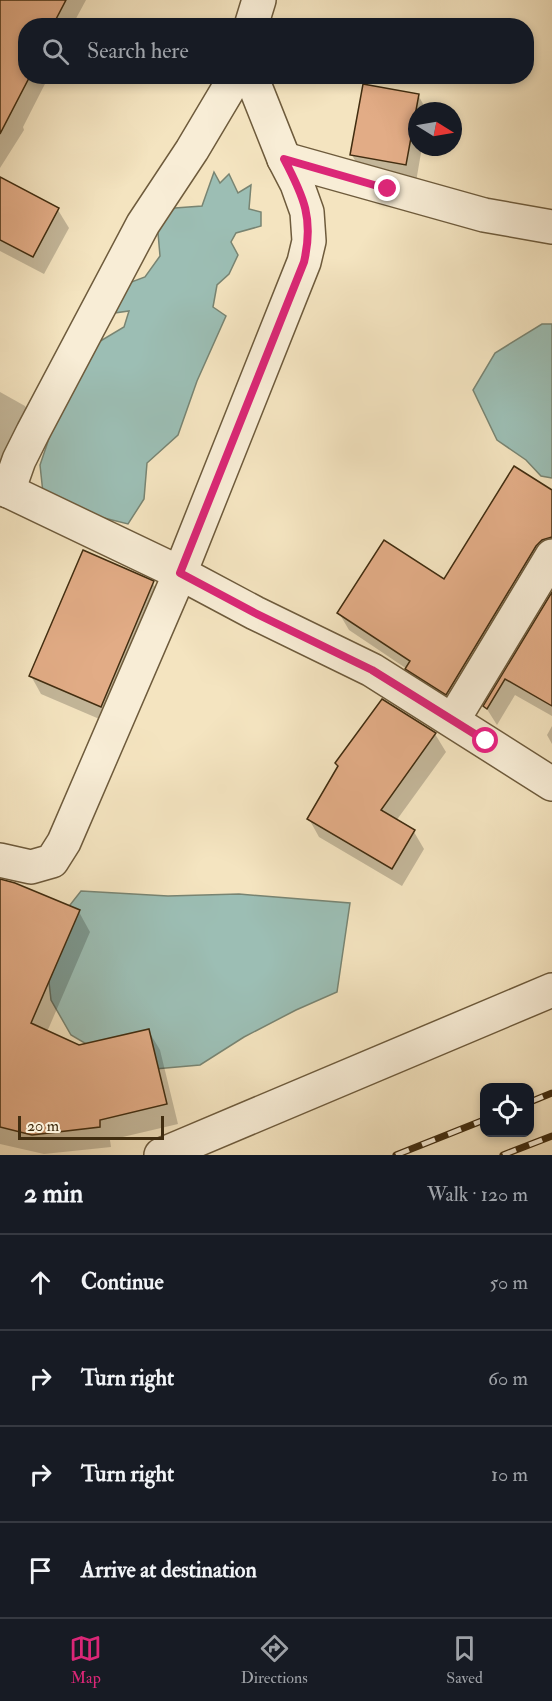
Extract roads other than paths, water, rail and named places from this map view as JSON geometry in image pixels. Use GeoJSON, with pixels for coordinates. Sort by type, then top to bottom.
{"type":"FeatureCollection","features":[{"type":"Feature","properties":{"kind":"street"},"geometry":{"type":"LineString","coordinates":[[253,18],[259,0]]}},
{"type":"Feature","properties":{"kind":"street"},"geometry":{"type":"LineString","coordinates":[[231,84],[192,150],[143,224],[4,489],[180,573],[255,613],[372,670],[552,784]]}},
{"type":"Feature","properties":{"kind":"street"},"geometry":{"type":"LineString","coordinates":[[0,860],[31,867],[52,861],[64,842],[180,573],[304,262],[309,241],[307,212],[254,84]]}},
{"type":"Feature","properties":{"kind":"street"},"geometry":{"type":"LineString","coordinates":[[284,159],[483,215],[552,227]]}},
{"type":"Feature","properties":{"kind":"street"},"geometry":{"type":"LineString","coordinates":[[453,720],[552,556]]}},
{"type":"Feature","properties":{"kind":"street"},"geometry":{"type":"LineString","coordinates":[[161,1155],[552,990]]}},
{"type":"Feature","properties":{"kind":"water"},"geometry":{"type":"Polygon","coordinates":[[[214,172],[220,183],[229,174],[238,193],[251,185],[249,209],[261,212],[261,226],[236,233],[231,242],[238,255],[229,274],[217,285],[213,307],[226,316],[197,381],[178,435],[147,463],[144,499],[128,524],[100,517],[43,493],[40,465],[62,400],[72,361],[91,358],[97,343],[124,327],[129,311],[100,315],[110,290],[145,277],[160,256],[157,221],[175,208],[202,206],[214,172]]]}},
{"type":"Feature","properties":{"kind":"water"},"geometry":{"type":"Polygon","coordinates":[[[542,324],[552,324],[552,478],[541,476],[526,460],[497,440],[473,390],[495,353],[542,324]]]}},
{"type":"Feature","properties":{"kind":"water"},"geometry":{"type":"Polygon","coordinates":[[[81,891],[168,896],[239,894],[350,903],[337,992],[244,1037],[200,1065],[132,1071],[71,1035],[51,1000],[46,955],[55,924],[81,891]]]}},
{"type":"Feature","properties":{"kind":"railway"},"geometry":{"type":"LineString","coordinates":[[534,1100],[552,1093]]}},
{"type":"Feature","properties":{"kind":"railway"},"geometry":{"type":"LineString","coordinates":[[396,1155],[480,1122]]}},
{"type":"Feature","properties":{"kind":"railway"},"geometry":{"type":"LineString","coordinates":[[503,1155],[552,1136]]}}]}
